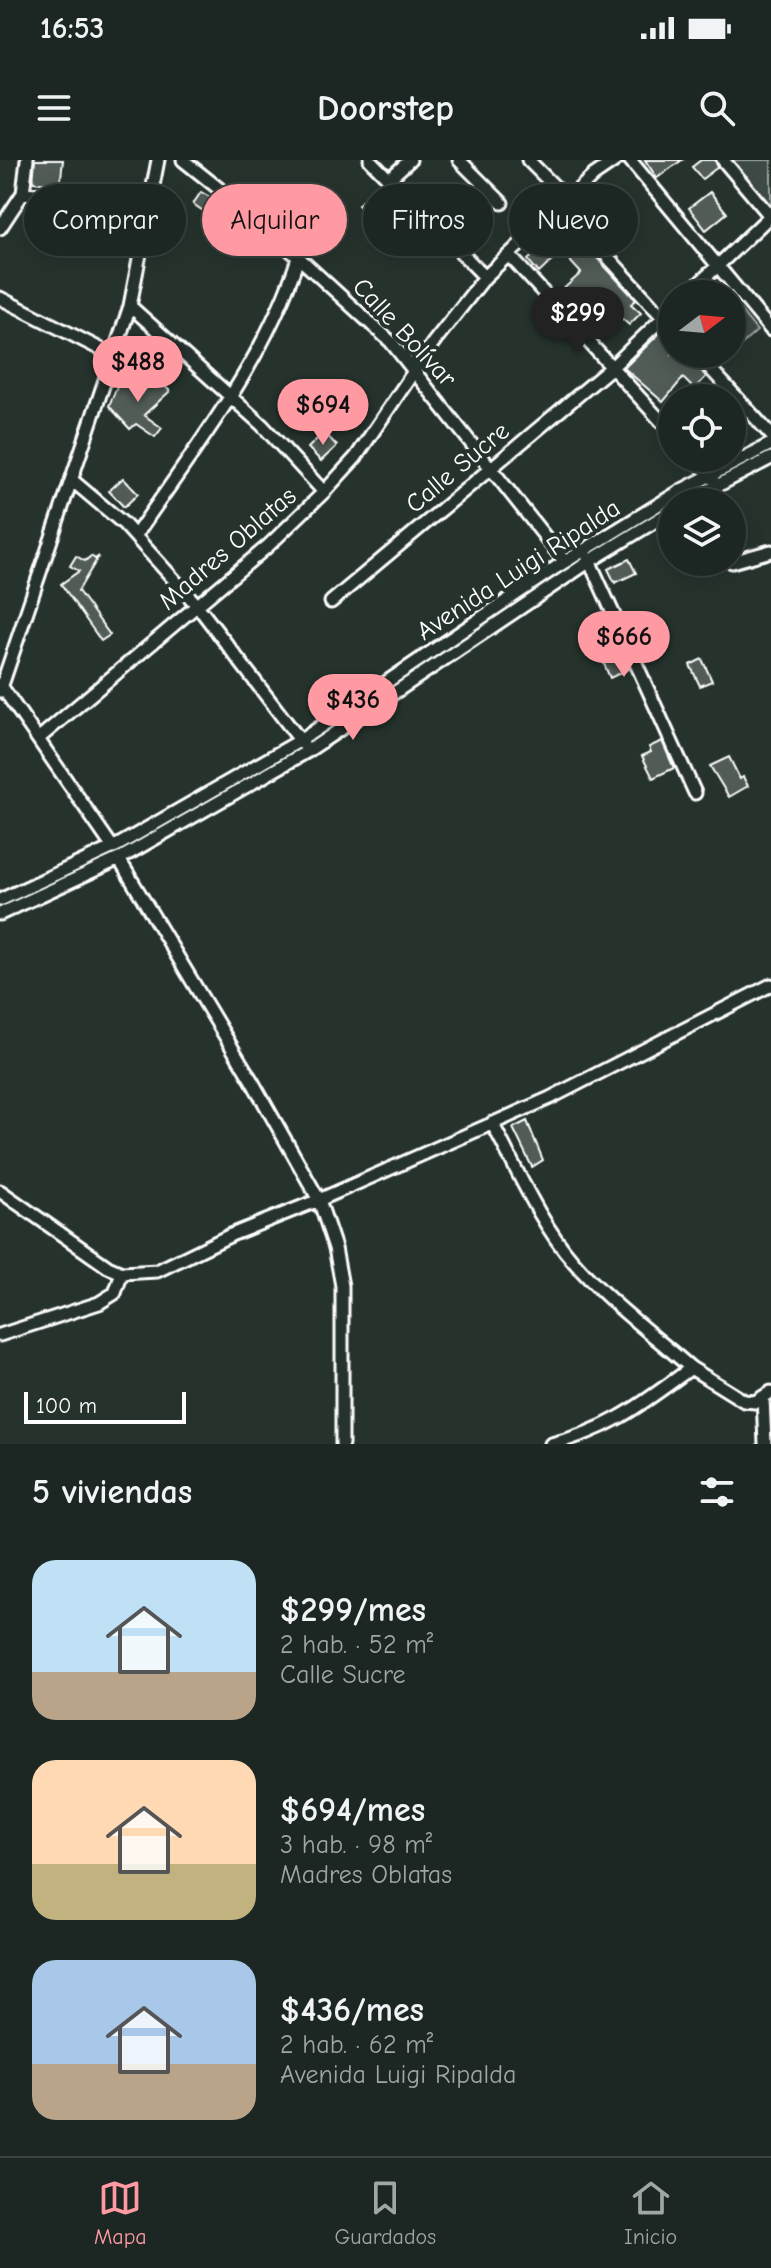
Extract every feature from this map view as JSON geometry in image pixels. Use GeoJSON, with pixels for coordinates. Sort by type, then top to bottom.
{"type":"FeatureCollection","features":[{"type":"Feature","properties":{"kind":"street"},"geometry":{"type":"LineString","coordinates":[[0,228],[23,193],[27,160]]}},
{"type":"Feature","properties":{"kind":"street"},"geometry":{"type":"LineString","coordinates":[[154,184],[158,160]]}},
{"type":"Feature","properties":{"kind":"street","name":"Calle Bolívar"},"geometry":{"type":"LineString","coordinates":[[183,160],[252,215],[391,342],[565,562]]}},
{"type":"Feature","properties":{"kind":"street"},"geometry":{"type":"LineString","coordinates":[[370,160],[485,277]]}},
{"type":"Feature","properties":{"kind":"street"},"geometry":{"type":"LineString","coordinates":[[389,179],[410,160]]}},
{"type":"Feature","properties":{"kind":"street"},"geometry":{"type":"LineString","coordinates":[[459,160],[502,203]]}},
{"type":"Feature","properties":{"kind":"street"},"geometry":{"type":"LineString","coordinates":[[528,160],[549,184]]}},
{"type":"Feature","properties":{"kind":"street"},"geometry":{"type":"LineString","coordinates":[[630,160],[771,330]]}},
{"type":"Feature","properties":{"kind":"street"},"geometry":{"type":"LineString","coordinates":[[703,280],[771,216],[723,160]]}},
{"type":"Feature","properties":{"kind":"street","name":"Madres Oblatas"},"geometry":{"type":"LineString","coordinates":[[587,184],[613,161]]}},
{"type":"Feature","properties":{"kind":"street","name":"Madres Oblatas"},"geometry":{"type":"LineString","coordinates":[[38,739],[268,546],[324,492],[356,457],[415,369],[485,277],[509,255]]}},
{"type":"Feature","properties":{"kind":"street"},"geometry":{"type":"LineString","coordinates":[[140,256],[130,306],[1,687],[116,853],[319,1200],[335,1248],[342,1286],[342,1444]]}},
{"type":"Feature","properties":{"kind":"street"},"geometry":{"type":"LineString","coordinates":[[510,256],[658,418]]}},
{"type":"Feature","properties":{"kind":"street"},"geometry":{"type":"LineString","coordinates":[[613,256],[658,306]]}},
{"type":"Feature","properties":{"kind":"street"},"geometry":{"type":"LineString","coordinates":[[135,536],[258,352],[292,281],[298,258]]}},
{"type":"Feature","properties":{"kind":"street"},"geometry":{"type":"LineString","coordinates":[[0,298],[112,355]]}},
{"type":"Feature","properties":{"kind":"street"},"geometry":{"type":"LineString","coordinates":[[130,306],[262,425],[324,492]]}},
{"type":"Feature","properties":{"kind":"street","name":"Calle Sucre"},"geometry":{"type":"LineString","coordinates":[[331,602],[658,327]]}},
{"type":"Feature","properties":{"kind":"street"},"geometry":{"type":"LineString","coordinates":[[710,368],[771,435]]}},
{"type":"Feature","properties":{"kind":"street","name":"Avenida Luigi Ripalda"},"geometry":{"type":"LineString","coordinates":[[0,914],[308,751],[587,556],[771,444]]}},
{"type":"Feature","properties":{"kind":"street","name":"Avenida Luigi Ripalda"},"geometry":{"type":"LineString","coordinates":[[704,488],[713,480],[771,458]]}},
{"type":"Feature","properties":{"kind":"street"},"geometry":{"type":"LineString","coordinates":[[706,472],[713,480]]}},
{"type":"Feature","properties":{"kind":"street"},"geometry":{"type":"LineString","coordinates":[[73,481],[135,536],[196,604],[308,751]]}},
{"type":"Feature","properties":{"kind":"street","name":"Avenida Luigi Ripalda"},"geometry":{"type":"LineString","coordinates":[[0,900],[116,853],[301,740],[565,562],[587,556],[658,518]]}},
{"type":"Feature","properties":{"kind":"street"},"geometry":{"type":"LineString","coordinates":[[746,558],[771,551]]}},
{"type":"Feature","properties":{"kind":"street"},"geometry":{"type":"LineString","coordinates":[[587,556],[695,793]]}},
{"type":"Feature","properties":{"kind":"street"},"geometry":{"type":"LineString","coordinates":[[0,1191],[122,1273],[157,1271],[231,1235],[319,1200],[550,1098],[771,985]]}},
{"type":"Feature","properties":{"kind":"street"},"geometry":{"type":"LineString","coordinates":[[492,1123],[537,1207],[571,1259],[614,1302],[691,1368],[744,1401],[755,1402],[767,1395]]}},
{"type":"Feature","properties":{"kind":"street"},"geometry":{"type":"LineString","coordinates":[[0,1335],[99,1303],[115,1293],[122,1273]]}},
{"type":"Feature","properties":{"kind":"street"},"geometry":{"type":"LineString","coordinates":[[551,1444],[586,1436],[605,1427],[691,1368]]}},
{"type":"Feature","properties":{"kind":"street"},"geometry":{"type":"LineString","coordinates":[[765,1444],[767,1395]]}},
{"type":"Feature","properties":{"kind":"shaded area"},"geometry":{"type":"Polygon","coordinates":[[[725,160],[771,160],[771,212],[725,160]]]}},
{"type":"Feature","properties":{"kind":"shaded area"},"geometry":{"type":"Polygon","coordinates":[[[746,317],[757,331],[746,341],[746,317]]]}},
{"type":"Feature","properties":{"kind":"building"},"geometry":{"type":"Polygon","coordinates":[[[35,160],[63,160],[60,184],[33,182],[35,160]]]}},
{"type":"Feature","properties":{"kind":"building"},"geometry":{"type":"Polygon","coordinates":[[[645,160],[682,160],[657,178],[645,160]]]}},
{"type":"Feature","properties":{"kind":"building"},"geometry":{"type":"Polygon","coordinates":[[[701,160],[715,160],[718,167],[702,179],[692,167],[701,160]]]}},
{"type":"Feature","properties":{"kind":"building"},"geometry":{"type":"Polygon","coordinates":[[[201,192],[202,193],[202,210],[193,204],[201,192]]]}},
{"type":"Feature","properties":{"kind":"building"},"geometry":{"type":"Polygon","coordinates":[[[710,192],[727,213],[706,230],[689,208],[710,192]]]}},
{"type":"Feature","properties":{"kind":"building"},"geometry":{"type":"Polygon","coordinates":[[[532,256],[557,256],[539,273],[528,260],[532,256]]]}},
{"type":"Feature","properties":{"kind":"building"},"geometry":{"type":"Polygon","coordinates":[[[575,256],[595,256],[636,300],[631,304],[641,313],[629,325],[611,309],[591,327],[561,291],[581,273],[570,261],[575,256]]]}},
{"type":"Feature","properties":{"kind":"building"},"geometry":{"type":"Polygon","coordinates":[[[658,335],[658,368],[699,368],[706,377],[699,384],[689,384],[683,378],[678,384],[658,384],[658,398],[624,368],[658,335]]]}},
{"type":"Feature","properties":{"kind":"building"},"geometry":{"type":"Polygon","coordinates":[[[122,374],[141,394],[155,378],[170,391],[144,415],[162,428],[155,437],[136,424],[130,429],[109,406],[122,374]]]}},
{"type":"Feature","properties":{"kind":"building"},"geometry":{"type":"Polygon","coordinates":[[[324,432],[337,446],[321,461],[308,448],[324,432]]]}},
{"type":"Feature","properties":{"kind":"building"},"geometry":{"type":"Polygon","coordinates":[[[123,478],[138,494],[124,507],[109,491],[123,478]]]}},
{"type":"Feature","properties":{"kind":"building"},"geometry":{"type":"Polygon","coordinates":[[[76,556],[85,561],[91,556],[95,559],[99,556],[78,591],[110,635],[101,641],[61,584],[79,571],[70,566],[76,556]]]}},
{"type":"Feature","properties":{"kind":"building"},"geometry":{"type":"Polygon","coordinates":[[[629,559],[636,573],[615,583],[608,569],[629,559]]]}},
{"type":"Feature","properties":{"kind":"building"},"geometry":{"type":"Polygon","coordinates":[[[619,649],[629,669],[610,678],[601,657],[619,649]]]}},
{"type":"Feature","properties":{"kind":"building"},"geometry":{"type":"Polygon","coordinates":[[[702,659],[712,681],[700,686],[690,665],[702,659]]]}},
{"type":"Feature","properties":{"kind":"building"},"geometry":{"type":"Polygon","coordinates":[[[662,741],[674,768],[653,778],[642,756],[651,752],[649,747],[662,741]]]}},
{"type":"Feature","properties":{"kind":"building"},"geometry":{"type":"Polygon","coordinates":[[[729,757],[740,779],[743,777],[748,786],[729,797],[710,766],[729,757]]]}},
{"type":"Feature","properties":{"kind":"building"},"geometry":{"type":"Polygon","coordinates":[[[527,1121],[543,1160],[532,1167],[513,1128],[527,1121]]]}}]}
